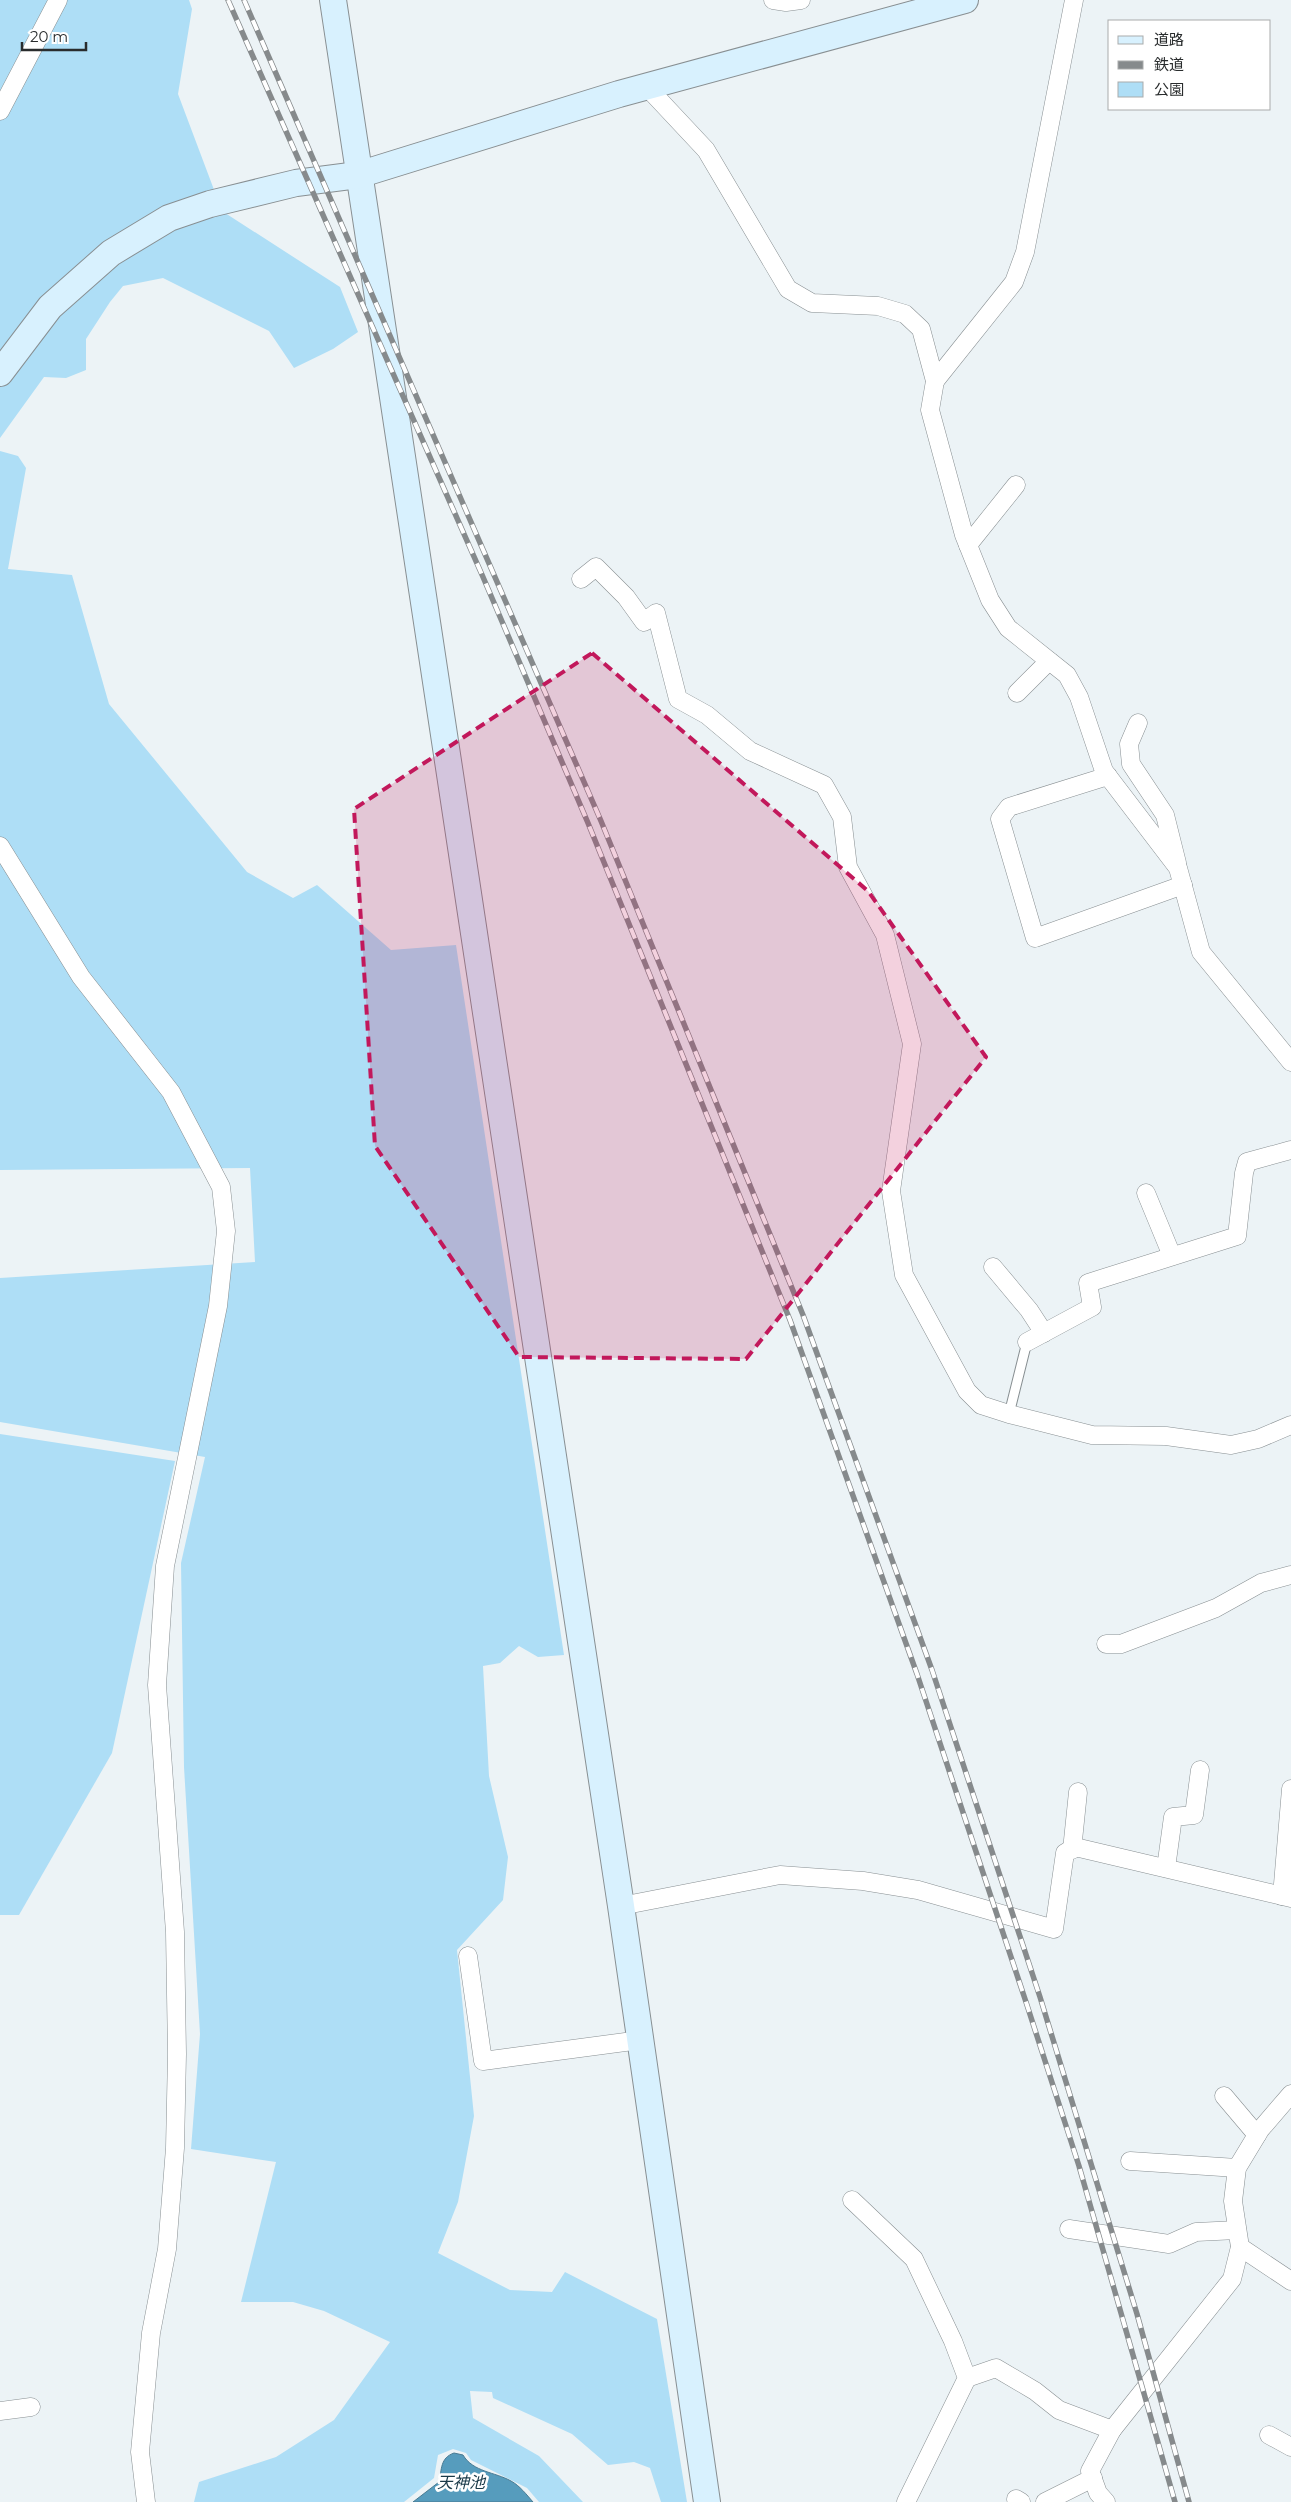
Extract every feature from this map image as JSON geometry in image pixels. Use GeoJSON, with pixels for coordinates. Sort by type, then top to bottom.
{"type":"FeatureCollection","features":[{"type":"Feature","properties":{"kind":"street"},"geometry":{"type":"LineString","coordinates":[[0,111],[58,0]]}},
{"type":"Feature","properties":{"kind":"street"},"geometry":{"type":"LineString","coordinates":[[332,0],[621,1906],[707,2502]]}},
{"type":"Feature","properties":{"kind":"street"},"geometry":{"type":"LineString","coordinates":[[773,0],[786,2],[802,0]]}},
{"type":"Feature","properties":{"kind":"street"},"geometry":{"type":"LineString","coordinates":[[0,373],[50,307],[111,253],[169,218],[210,204],[296,184],[358,175],[647,87],[937,4],[965,0]]}},
{"type":"Feature","properties":{"kind":"street"},"geometry":{"type":"LineString","coordinates":[[935,381],[1014,282],[1024,252],[1074,0]]}},
{"type":"Feature","properties":{"kind":"street"},"geometry":{"type":"LineString","coordinates":[[647,87],[706,150],[788,289],[812,303],[878,306],[904,314],[921,329],[935,381],[930,410],[968,545],[990,600],[1008,628],[1067,675],[1079,697],[1104,771],[1181,877]]}},
{"type":"Feature","properties":{"kind":"street"},"geometry":{"type":"LineString","coordinates":[[968,545],[1016,485]]}},
{"type":"Feature","properties":{"kind":"street"},"geometry":{"type":"LineString","coordinates":[[581,579],[596,568],[626,596],[644,622],[656,613],[678,699],[707,715],[750,751],[824,785],[842,817],[848,867],[885,935],[912,1044],[891,1191],[904,1275],[967,1391],[981,1405],[1092,1436],[1166,1436],[1231,1445],[1258,1439],[1291,1425]]}},
{"type":"Feature","properties":{"kind":"street"},"geometry":{"type":"LineString","coordinates":[[1017,693],[1049,661]]}},
{"type":"Feature","properties":{"kind":"street"},"geometry":{"type":"LineString","coordinates":[[1138,723],[1129,744],[1130,764],[1165,816],[1201,952],[1288,1055]]}},
{"type":"Feature","properties":{"kind":"street"},"geometry":{"type":"LineString","coordinates":[[1108,776],[1009,807],[1000,819],[1035,938],[1181,877]]}},
{"type":"Feature","properties":{"kind":"street"},"geometry":{"type":"LineString","coordinates":[[0,846],[81,977],[171,1092],[221,1187],[226,1231],[218,1306],[165,1566],[157,1685],[175,1932],[177,2054],[175,2148],[167,2249],[151,2333],[140,2452],[146,2502]]}},
{"type":"Feature","properties":{"kind":"street"},"geometry":{"type":"LineString","coordinates":[[1027,1342],[1092,1307],[1088,1283],[1237,1236],[1244,1173],[1248,1162],[1291,1150]]}},
{"type":"Feature","properties":{"kind":"street"},"geometry":{"type":"LineString","coordinates":[[1146,1193],[1172,1256]]}},
{"type":"Feature","properties":{"kind":"street"},"geometry":{"type":"LineString","coordinates":[[993,1267],[1029,1310],[1044,1333]]}},
{"type":"Feature","properties":{"kind":"street"},"geometry":{"type":"LineString","coordinates":[[1106,1644],[1120,1644],[1216,1608],[1261,1583],[1291,1575]]}},
{"type":"Feature","properties":{"kind":"street"},"geometry":{"type":"LineString","coordinates":[[1166,1868],[1173,1817],[1194,1815],[1200,1770]]}},
{"type":"Feature","properties":{"kind":"street"},"geometry":{"type":"LineString","coordinates":[[621,1906],[780,1875],[863,1881],[918,1890],[1054,1929],[1065,1854],[1075,1847],[1286,1897],[1291,1789]]}},
{"type":"Feature","properties":{"kind":"street"},"geometry":{"type":"LineString","coordinates":[[1072,1850],[1078,1792]]}},
{"type":"Feature","properties":{"kind":"street"},"geometry":{"type":"LineString","coordinates":[[468,1956],[484,2061],[640,2040]]}},
{"type":"Feature","properties":{"kind":"street"},"geometry":{"type":"LineString","coordinates":[[1106,2502],[1098,2493],[1090,2471],[1112,2430],[1232,2279],[1240,2247],[1233,2201],[1238,2168],[1257,2135],[1291,2094]]}},
{"type":"Feature","properties":{"kind":"street"},"geometry":{"type":"LineString","coordinates":[[1224,2096],[1257,2135]]}},
{"type":"Feature","properties":{"kind":"street"},"geometry":{"type":"LineString","coordinates":[[1130,2161],[1238,2168]]}},
{"type":"Feature","properties":{"kind":"street"},"geometry":{"type":"LineString","coordinates":[[852,2200],[914,2260],[953,2341],[967,2378]]}},
{"type":"Feature","properties":{"kind":"street"},"geometry":{"type":"LineString","coordinates":[[1069,2229],[1169,2244],[1196,2232],[1237,2230]]}},
{"type":"Feature","properties":{"kind":"street"},"geometry":{"type":"LineString","coordinates":[[1240,2247],[1291,2281]]}},
{"type":"Feature","properties":{"kind":"street"},"geometry":{"type":"LineString","coordinates":[[906,2502],[967,2378],[996,2368],[1035,2391],[1059,2410],[1112,2430]]}},
{"type":"Feature","properties":{"kind":"street"},"geometry":{"type":"LineString","coordinates":[[0,2411],[31,2408]]}},
{"type":"Feature","properties":{"kind":"street"},"geometry":{"type":"LineString","coordinates":[[1269,2435],[1291,2447]]}},
{"type":"Feature","properties":{"kind":"street"},"geometry":{"type":"LineString","coordinates":[[1045,2502],[1093,2478]]}},
{"type":"Feature","properties":{"kind":"lane"},"geometry":{"type":"LineString","coordinates":[[1009,1414],[1027,1342]]}},
{"type":"Feature","properties":{"kind":"highlighted area"},"geometry":{"type":"Polygon","coordinates":[[[592,653],[868,891],[986,1057],[746,1359],[519,1357],[375,1146],[354,809],[592,653]]]}},
{"type":"Feature","properties":{"kind":"green space"},"geometry":{"type":"Polygon","coordinates":[[[0,0],[189,0],[192,9],[178,94],[222,211],[340,287],[358,332],[333,349],[294,368],[269,331],[163,278],[123,286],[110,302],[86,339],[86,370],[66,378],[44,377],[0,438],[0,0]]]}},
{"type":"Feature","properties":{"kind":"green space"},"geometry":{"type":"Polygon","coordinates":[[[0,451],[18,456],[26,468],[8,569],[72,575],[109,704],[247,872],[293,898],[317,885],[391,950],[456,945],[564,1655],[538,1657],[519,1646],[500,1663],[483,1666],[489,1776],[508,1857],[503,1900],[457,1950],[474,2116],[458,2202],[438,2253],[510,2290],[552,2292],[565,2272],[657,2319],[687,2502],[661,2502],[650,2468],[634,2462],[608,2465],[572,2434],[493,2398],[492,2392],[470,2391],[473,2418],[539,2456],[583,2502],[539,2502],[527,2488],[471,2460],[466,2453],[453,2449],[438,2455],[434,2478],[404,2502],[194,2502],[199,2482],[276,2457],[334,2420],[390,2342],[324,2311],[293,2302],[241,2302],[276,2162],[191,2149],[200,2034],[184,1767],[181,1563],[205,1457],[0,1422],[0,1278],[255,1262],[250,1168],[0,1170],[0,451]]]}},
{"type":"Feature","properties":{"kind":"green space"},"geometry":{"type":"Polygon","coordinates":[[[0,1434],[175,1461],[112,1753],[19,1915],[0,1915],[0,1434]]]}},
{"type":"Feature","properties":{"kind":"water","name":"天神池"},"geometry":{"type":"Polygon","coordinates":[[[454,2453],[463,2455],[467,2461],[478,2468],[514,2483],[533,2502],[413,2502],[439,2482],[444,2461],[449,2455],[454,2453]]]}},
{"type":"Feature","properties":{"kind":"railway"},"geometry":{"type":"LineString","coordinates":[[228,0],[483,577],[588,823],[790,1320],[917,1674],[1026,2002],[1079,2166],[1175,2502]]}},
{"type":"Feature","properties":{"kind":"railway"},"geometry":{"type":"LineString","coordinates":[[244,0],[601,821],[803,1315],[932,1670],[1040,1997],[1137,2314],[1189,2502]]}}]}
